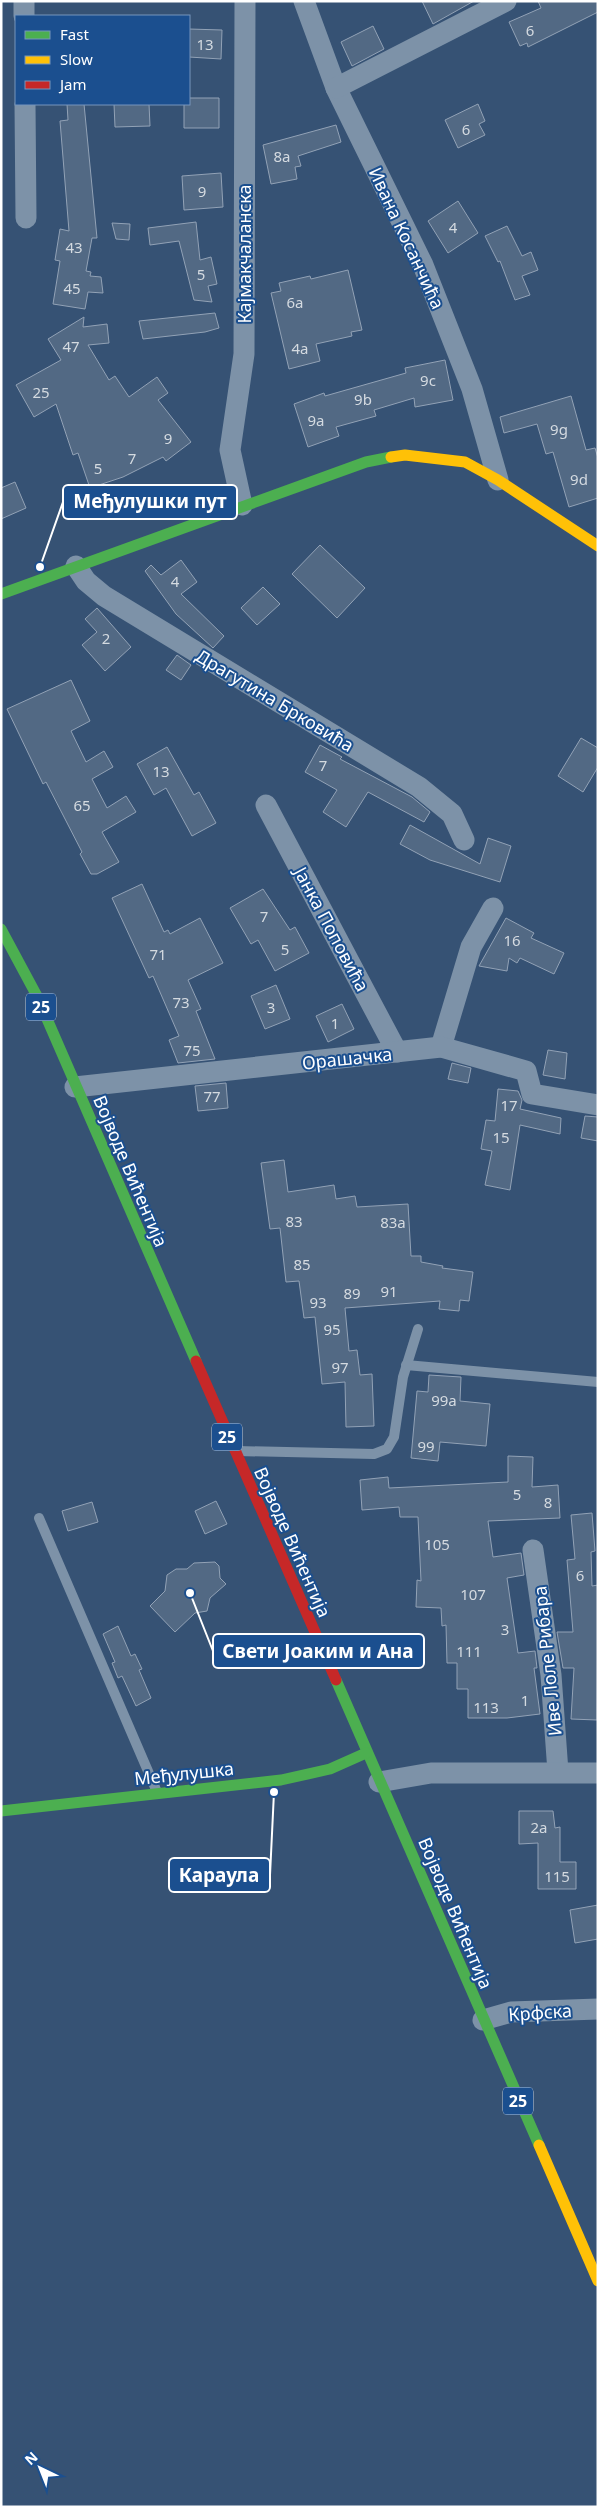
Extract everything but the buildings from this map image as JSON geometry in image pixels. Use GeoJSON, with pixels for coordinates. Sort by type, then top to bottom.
{"type":"FeatureCollection","features":[{"type":"Feature","properties":{"kind":"main road"},"geometry":{"type":"LineString","coordinates":[[1,594],[242,505],[366,462],[405,455],[464,462],[498,480],[598,546]]}},
{"type":"Feature","properties":{"kind":"main road","name":"Војводе Вићентија"},"geometry":{"type":"LineString","coordinates":[[1,929],[36,996],[233,1451],[598,2281]]}},
{"type":"Feature","properties":{"kind":"main road","name":"Међулушка"},"geometry":{"type":"LineString","coordinates":[[1,1811],[251,1784],[314,1773],[346,1763],[366,1753]]}},
{"type":"Feature","properties":{"kind":"street"},"geometry":{"type":"LineString","coordinates":[[24,1],[24,15]]}},
{"type":"Feature","properties":{"kind":"street","name":"Кајмакчаланска"},"geometry":{"type":"LineString","coordinates":[[242,505],[230,450],[244,354],[245,1]]}},
{"type":"Feature","properties":{"kind":"street","name":"Ивана Косанчића"},"geometry":{"type":"LineString","coordinates":[[304,1],[336,88],[423,265],[472,389],[498,480]]}},
{"type":"Feature","properties":{"kind":"street"},"geometry":{"type":"LineString","coordinates":[[336,88],[506,1]]}},
{"type":"Feature","properties":{"kind":"street"},"geometry":{"type":"LineString","coordinates":[[25,105],[26,218]]}},
{"type":"Feature","properties":{"kind":"street","name":"Драгутина Брковића"},"geometry":{"type":"LineString","coordinates":[[76,566],[86,581],[104,596],[419,787],[452,814],[464,840]]}},
{"type":"Feature","properties":{"kind":"street","name":"Јанка Поповића"},"geometry":{"type":"LineString","coordinates":[[266,805],[398,1052]]}},
{"type":"Feature","properties":{"kind":"street"},"geometry":{"type":"LineString","coordinates":[[441,1046],[471,947],[493,908]]}},
{"type":"Feature","properties":{"kind":"street","name":"Орашачка"},"geometry":{"type":"LineString","coordinates":[[75,1087],[441,1046],[526,1071],[532,1094],[598,1105]]}},
{"type":"Feature","properties":{"kind":"street","name":"Иве Лоле Рибара"},"geometry":{"type":"LineString","coordinates":[[533,1550],[551,1675],[558,1772]]}},
{"type":"Feature","properties":{"kind":"street"},"geometry":{"type":"LineString","coordinates":[[379,1782],[431,1773],[598,1773]]}},
{"type":"Feature","properties":{"kind":"street","name":"Крфска"},"geometry":{"type":"LineString","coordinates":[[483,2020],[511,2012],[598,2009]]}},
{"type":"Feature","properties":{"kind":"lane"},"geometry":{"type":"LineString","coordinates":[[233,1451],[382,1453],[388,1449],[394,1437],[406,1365],[418,1328]]}},
{"type":"Feature","properties":{"kind":"lane"},"geometry":{"type":"LineString","coordinates":[[406,1365],[598,1382]]}},
{"type":"Feature","properties":{"kind":"lane"},"geometry":{"type":"LineString","coordinates":[[39,1518],[158,1793]]}},
{"type":"Feature","properties":{"kind":"traffic: fast"},"geometry":{"type":"LineString","coordinates":[[1,594],[366,462],[391,457]]}},
{"type":"Feature","properties":{"kind":"traffic: fast"},"geometry":{"type":"LineString","coordinates":[[1,929],[37,996],[196,1361]]}},
{"type":"Feature","properties":{"kind":"traffic: fast"},"geometry":{"type":"LineString","coordinates":[[336,1680],[539,2145]]}},
{"type":"Feature","properties":{"kind":"traffic: fast"},"geometry":{"type":"LineString","coordinates":[[1,1811],[281,1780],[330,1769],[366,1753]]}},
{"type":"Feature","properties":{"kind":"traffic: slow"},"geometry":{"type":"LineString","coordinates":[[391,457],[405,455],[465,462],[498,480],[598,546]]}},
{"type":"Feature","properties":{"kind":"traffic: slow"},"geometry":{"type":"LineString","coordinates":[[539,2145],[598,2281]]}},
{"type":"Feature","properties":{"kind":"traffic: jam"},"geometry":{"type":"LineString","coordinates":[[196,1361],[336,1680]]}},
{"type":"Feature","properties":{"kind":"place","name":"Међулушки пут"},"geometry":{"type":"Point","coordinates":[40,567]}},
{"type":"Feature","properties":{"kind":"place","name":"Свети Јоаким и Ана"},"geometry":{"type":"Point","coordinates":[190,1593]}},
{"type":"Feature","properties":{"kind":"place","name":"Караула"},"geometry":{"type":"Point","coordinates":[274,1792]}}]}
